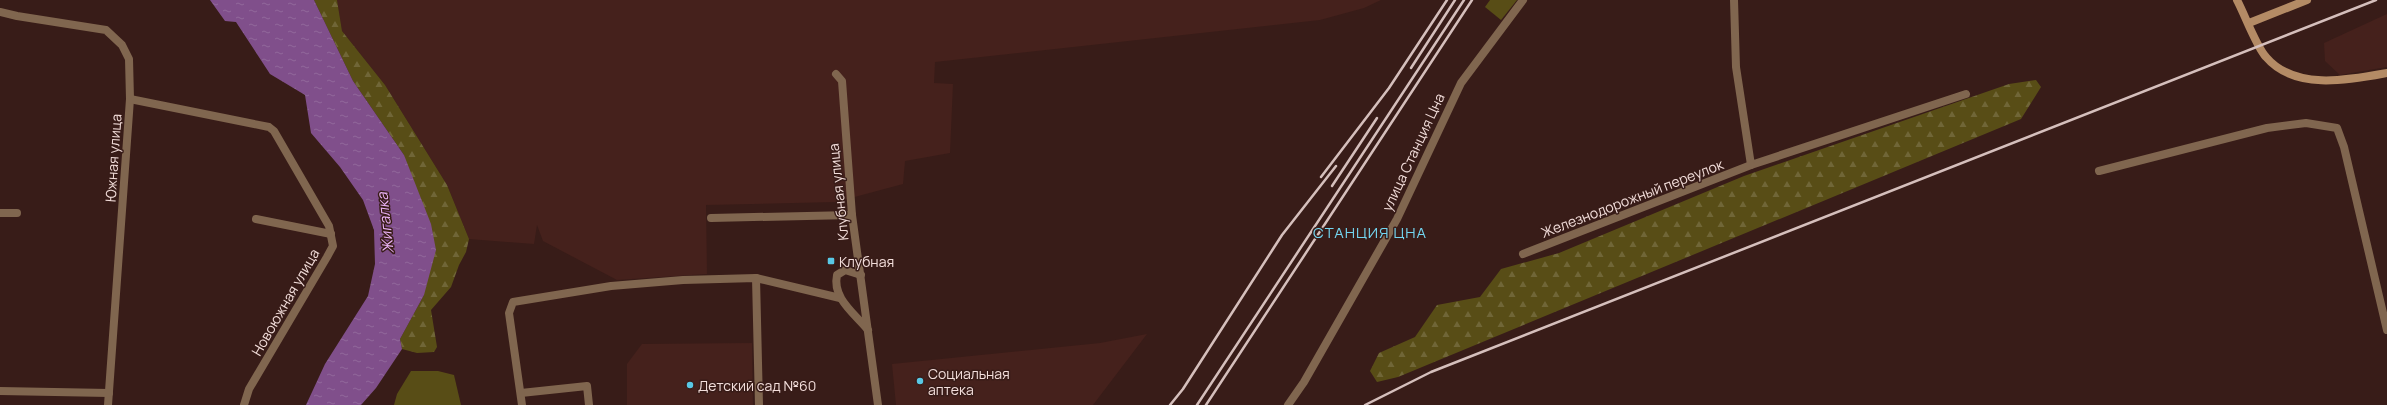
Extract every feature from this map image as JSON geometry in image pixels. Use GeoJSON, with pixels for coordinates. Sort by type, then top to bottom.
{"type":"FeatureCollection","features":[{"type":"Feature","properties":{"kind":"street","name":"улица Станция Цна"},"geometry":{"type":"LineString","coordinates":[[1288,405],[1304,382],[1397,219],[1461,83],[1523,0]]}},
{"type":"Feature","properties":{"kind":"street"},"geometry":{"type":"LineString","coordinates":[[1734,0],[1736,67],[1752,165]]}},
{"type":"Feature","properties":{"kind":"street"},"geometry":{"type":"LineString","coordinates":[[2237,0],[2264,56],[2278,70],[2300,78],[2323,80],[2361,78],[2387,73]]}},
{"type":"Feature","properties":{"kind":"street"},"geometry":{"type":"LineString","coordinates":[[2249,23],[2307,0]]}},
{"type":"Feature","properties":{"kind":"street","name":"Южная улица"},"geometry":{"type":"LineString","coordinates":[[0,12],[106,30],[122,45],[129,58],[130,99],[108,405]]}},
{"type":"Feature","properties":{"kind":"street","name":"Клубная улица"},"geometry":{"type":"LineString","coordinates":[[836,74],[842,81],[852,215],[878,405]]}},
{"type":"Feature","properties":{"kind":"street","name":"Железнодорожный переулок"},"geometry":{"type":"LineString","coordinates":[[1522,254],[1752,165],[1966,94]]}},
{"type":"Feature","properties":{"kind":"street"},"geometry":{"type":"LineString","coordinates":[[130,99],[269,127],[282,146],[331,234]]}},
{"type":"Feature","properties":{"kind":"street"},"geometry":{"type":"LineString","coordinates":[[2099,171],[2267,128],[2306,123],[2337,128],[2344,147],[2387,330]]}},
{"type":"Feature","properties":{"kind":"street"},"geometry":{"type":"LineString","coordinates":[[0,213],[17,213]]}},
{"type":"Feature","properties":{"kind":"street"},"geometry":{"type":"LineString","coordinates":[[711,218],[852,215]]}},
{"type":"Feature","properties":{"kind":"street"},"geometry":{"type":"LineString","coordinates":[[256,219],[331,234]]}},
{"type":"Feature","properties":{"kind":"street","name":"Новоюжная улица"},"geometry":{"type":"LineString","coordinates":[[244,405],[249,389],[333,246],[331,234]]}},
{"type":"Feature","properties":{"kind":"street"},"geometry":{"type":"LineString","coordinates":[[860,275],[845,270],[837,275],[834,286],[840,298],[868,331]]}},
{"type":"Feature","properties":{"kind":"street"},"geometry":{"type":"LineString","coordinates":[[522,405],[510,313],[513,302],[611,286],[683,280],[756,278],[840,298]]}},
{"type":"Feature","properties":{"kind":"street"},"geometry":{"type":"LineString","coordinates":[[756,278],[759,405]]}},
{"type":"Feature","properties":{"kind":"street"},"geometry":{"type":"LineString","coordinates":[[521,393],[587,386],[589,405]]}},
{"type":"Feature","properties":{"kind":"street"},"geometry":{"type":"LineString","coordinates":[[0,391],[109,393]]}},
{"type":"Feature","properties":{"kind":"shaded area"},"geometry":{"type":"Polygon","coordinates":[[[337,0],[1381,0],[1364,8],[1320,20],[935,62],[934,83],[953,84],[950,153],[905,161],[903,184],[836,202],[706,205],[707,274],[617,280],[543,241],[537,225],[534,244],[469,239],[447,185],[385,85],[342,31],[337,0]]]}},
{"type":"Feature","properties":{"kind":"shaded area"},"geometry":{"type":"Polygon","coordinates":[[[2387,14],[2387,67],[2340,75],[2325,61],[2324,43],[2387,14]]]}},
{"type":"Feature","properties":{"kind":"shaded area"},"geometry":{"type":"Polygon","coordinates":[[[1147,334],[1093,405],[896,405],[892,364],[1100,343],[1147,334]]]}},
{"type":"Feature","properties":{"kind":"shaded area","name":"Детский сад №60"},"geometry":{"type":"Polygon","coordinates":[[[752,343],[753,405],[627,405],[627,364],[642,344],[752,343]]]}},
{"type":"Feature","properties":{"kind":"green space"},"geometry":{"type":"Polygon","coordinates":[[[314,0],[337,0],[342,31],[385,85],[447,185],[469,239],[466,252],[459,265],[451,287],[431,310],[437,347],[434,352],[417,353],[402,349],[400,339],[424,295],[404,155],[353,81],[314,0]]]}},
{"type":"Feature","properties":{"kind":"green space"},"geometry":{"type":"Polygon","coordinates":[[[1490,0],[1517,0],[1501,20],[1485,7],[1490,0]]]}},
{"type":"Feature","properties":{"kind":"green space"},"geometry":{"type":"Polygon","coordinates":[[[2036,80],[2041,87],[2021,119],[1398,377],[1377,382],[1370,371],[1379,353],[1415,337],[1437,305],[1480,297],[1501,269],[1559,253],[1744,176],[2009,84],[2036,80]]]}},
{"type":"Feature","properties":{"kind":"green space"},"geometry":{"type":"Polygon","coordinates":[[[411,371],[438,371],[454,375],[461,405],[394,405],[397,394],[411,371]]]}},
{"type":"Feature","properties":{"kind":"water","name":"Жигалка"},"geometry":{"type":"Polygon","coordinates":[[[210,0],[314,0],[353,81],[404,155],[431,224],[436,250],[424,295],[400,339],[402,349],[376,388],[361,405],[306,405],[325,364],[368,296],[375,264],[374,230],[363,200],[340,167],[311,133],[305,95],[270,74],[236,22],[225,21],[210,0]]]}},
{"type":"Feature","properties":{"kind":"railway"},"geometry":{"type":"LineString","coordinates":[[1321,177],[1389,88],[1447,0]]}},
{"type":"Feature","properties":{"kind":"railway"},"geometry":{"type":"LineString","coordinates":[[1411,68],[1455,0]]}},
{"type":"Feature","properties":{"kind":"railway"},"geometry":{"type":"LineString","coordinates":[[1197,405],[1464,0]]}},
{"type":"Feature","properties":{"kind":"railway"},"geometry":{"type":"LineString","coordinates":[[1206,405],[1472,0]]}},
{"type":"Feature","properties":{"kind":"railway"},"geometry":{"type":"LineString","coordinates":[[1365,405],[1431,372],[2376,0]]}},
{"type":"Feature","properties":{"kind":"railway"},"geometry":{"type":"LineString","coordinates":[[1332,186],[1377,118]]}},
{"type":"Feature","properties":{"kind":"railway"},"geometry":{"type":"LineString","coordinates":[[1170,405],[1183,389],[1282,235],[1336,166]]}},
{"type":"Feature","properties":{"kind":"place","name":"Клубная"},"geometry":{"type":"Point","coordinates":[831,261]}},
{"type":"Feature","properties":{"kind":"place","name":"Социальная аптека"},"geometry":{"type":"Point","coordinates":[920,381]}},
{"type":"Feature","properties":{"kind":"place","name":"Детский сад №60"},"geometry":{"type":"Point","coordinates":[690,385]}},
{"type":"Feature","properties":{"kind":"district","name":"СТАНЦИЯ ЦНА"},"geometry":{"type":"Point","coordinates":[1370,232]}}]}
